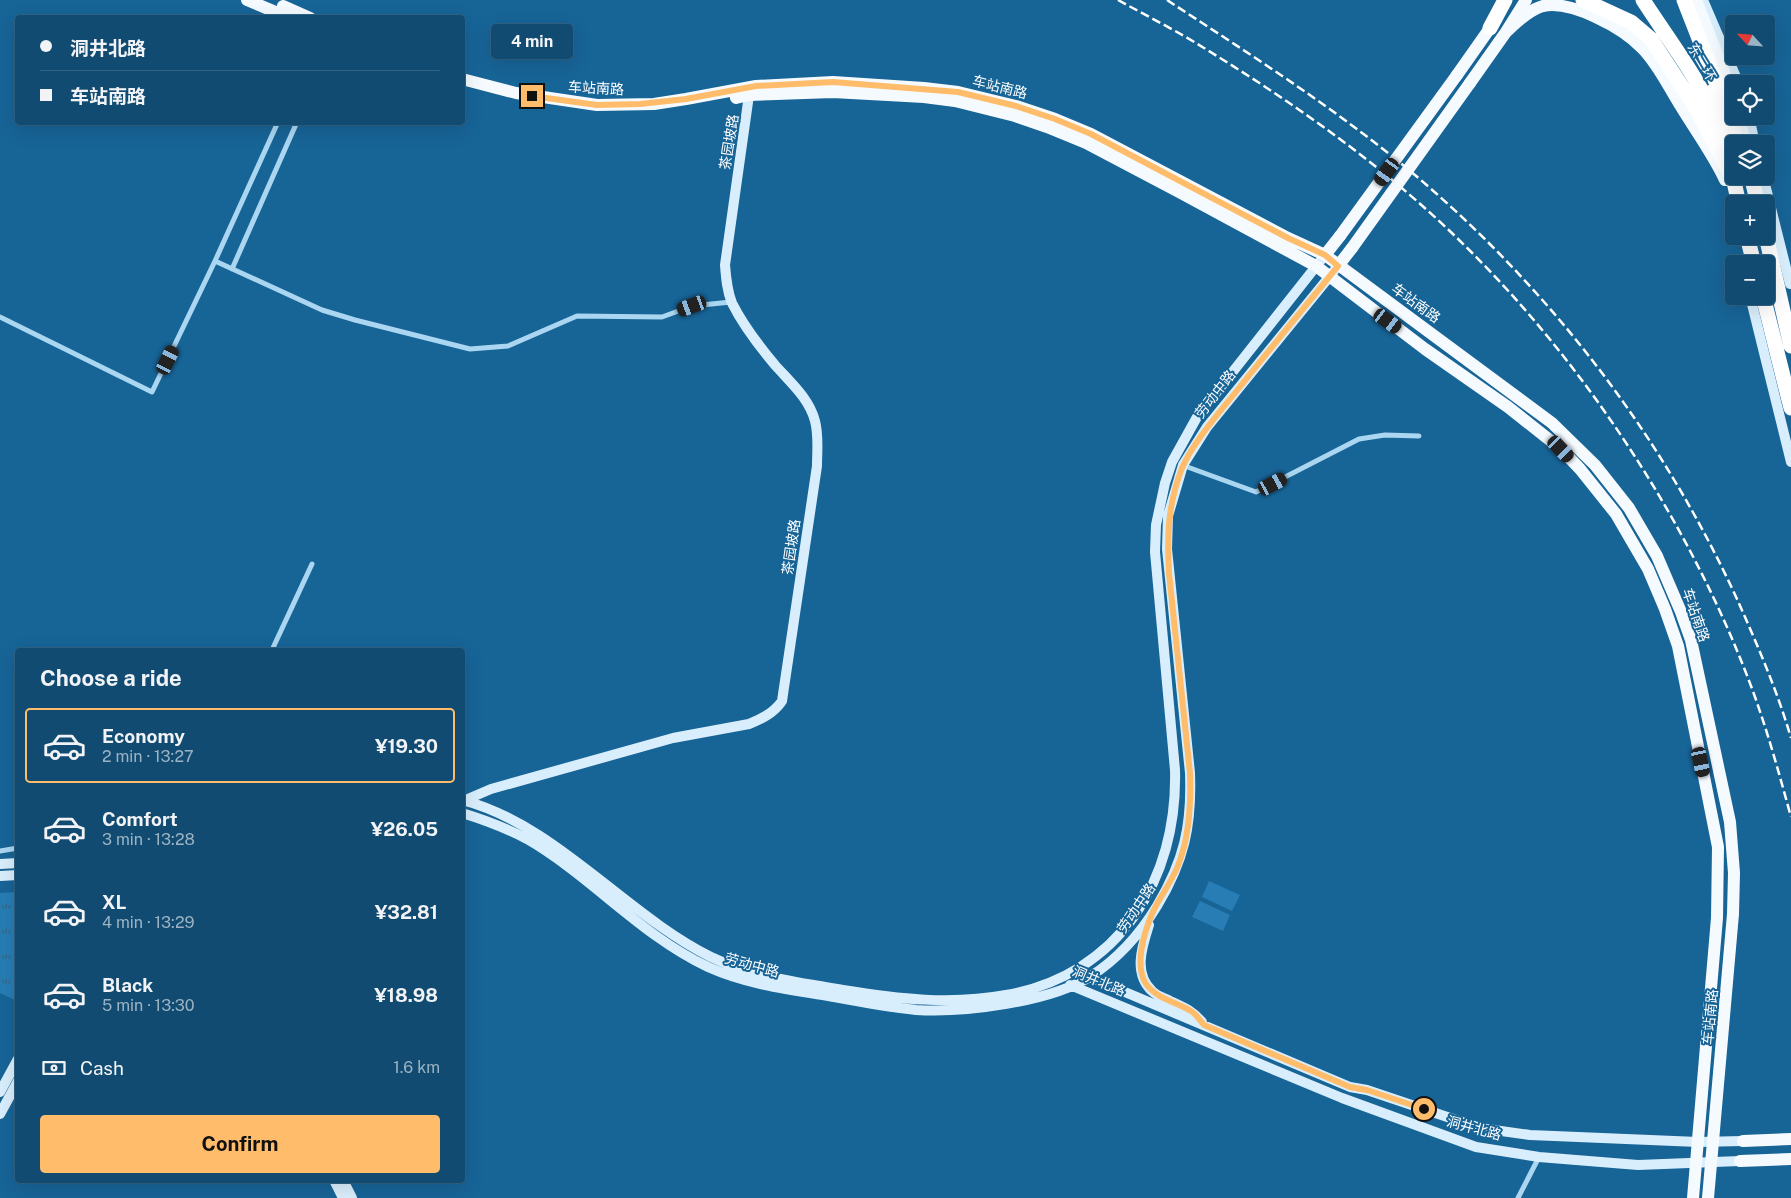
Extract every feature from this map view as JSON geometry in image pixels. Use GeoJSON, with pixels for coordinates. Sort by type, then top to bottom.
{"type":"FeatureCollection","features":[{"type":"Feature","properties":{"kind":"highway"},"geometry":{"type":"LineString","coordinates":[[1490,28],[1505,0]]}},
{"type":"Feature","properties":{"kind":"highway"},"geometry":{"type":"LineString","coordinates":[[1583,0],[1631,22],[1651,39],[1696,108],[1725,164]]}},
{"type":"Feature","properties":{"kind":"highway","name":"东二环"},"geometry":{"type":"LineString","coordinates":[[1644,0],[1682,59],[1712,111],[1721,131],[1725,146]]}},
{"type":"Feature","properties":{"kind":"highway","name":"东二环"},"geometry":{"type":"LineString","coordinates":[[1655,0],[1725,107]]}},
{"type":"Feature","properties":{"kind":"highway"},"geometry":{"type":"LineString","coordinates":[[1684,0],[1725,101]]}},
{"type":"Feature","properties":{"kind":"highway"},"geometry":{"type":"LineString","coordinates":[[1769,245],[1791,346]]}},
{"type":"Feature","properties":{"kind":"highway"},"geometry":{"type":"LineString","coordinates":[[1765,305],[1791,408]]}},
{"type":"Feature","properties":{"kind":"main road"},"geometry":{"type":"LineString","coordinates":[[247,0],[283,15]]}},
{"type":"Feature","properties":{"kind":"main road"},"geometry":{"type":"LineString","coordinates":[[268,0],[303,15]]}},
{"type":"Feature","properties":{"kind":"main road"},"geometry":{"type":"LineString","coordinates":[[1490,28],[1498,0]]}},
{"type":"Feature","properties":{"kind":"main road","name":"劳动中路"},"geometry":{"type":"LineString","coordinates":[[465,801],[504,816],[556,847],[683,942],[713,958],[746,971],[773,978],[912,1000],[971,998],[1007,995],[1057,980],[1090,962],[1116,938],[1142,905],[1160,868],[1172,826],[1176,788],[1175,770],[1155,552],[1158,511],[1172,462],[1197,418],[1340,236],[1509,0]]}},
{"type":"Feature","properties":{"kind":"main road"},"geometry":{"type":"LineString","coordinates":[[1506,32],[1526,0]]}},
{"type":"Feature","properties":{"kind":"main road"},"geometry":{"type":"LineString","coordinates":[[1696,0],[1725,75]]}},
{"type":"Feature","properties":{"kind":"main road"},"geometry":{"type":"LineString","coordinates":[[1703,0],[1735,75]]}},
{"type":"Feature","properties":{"kind":"main road"},"geometry":{"type":"LineString","coordinates":[[1506,32],[1527,15],[1544,6],[1578,9],[1619,29],[1644,49],[1714,160],[1733,195]]}},
{"type":"Feature","properties":{"kind":"main road","name":"劳动中路"},"geometry":{"type":"LineString","coordinates":[[465,814],[500,826],[526,839],[550,854],[665,943],[702,964],[741,980],[878,1004],[928,1010],[999,1006],[1073,986],[1090,977],[1123,950],[1143,928],[1170,883],[1180,860],[1188,826],[1191,796],[1190,773],[1168,549],[1168,516],[1183,465],[1207,428],[1352,248],[1506,32]]}},
{"type":"Feature","properties":{"kind":"main road","name":"车站南路"},"geometry":{"type":"LineString","coordinates":[[465,80],[516,93],[597,105],[654,104],[833,82],[958,92],[1016,106],[1091,134],[1288,238],[1325,255],[1552,424],[1595,465],[1629,508],[1665,574],[1691,640],[1730,822],[1733,847],[1733,914],[1708,1198]]}},
{"type":"Feature","properties":{"kind":"main road","name":"车站南路"},"geometry":{"type":"LineString","coordinates":[[465,87],[516,100],[596,113],[654,112],[750,91],[833,92],[924,97],[955,101],[1015,116],[1086,143],[1316,266],[1375,312],[1476,383],[1542,433],[1580,469],[1616,514],[1648,569],[1678,646],[1718,847],[1717,918],[1693,1198]]}},
{"type":"Feature","properties":{"kind":"main road","name":"茶园坡路"},"geometry":{"type":"LineString","coordinates":[[465,801],[491,789],[673,738],[749,724],[776,710],[782,701],[817,466],[818,440],[815,421],[809,406],[750,332],[732,302],[724,265],[750,91]]}},
{"type":"Feature","properties":{"kind":"main road"},"geometry":{"type":"LineString","coordinates":[[1765,185],[1790,287]]}},
{"type":"Feature","properties":{"kind":"main road"},"geometry":{"type":"LineString","coordinates":[[1770,245],[1790,287]]}},
{"type":"Feature","properties":{"kind":"main road"},"geometry":{"type":"LineString","coordinates":[[1752,305],[1791,462]]}},
{"type":"Feature","properties":{"kind":"main road"},"geometry":{"type":"LineString","coordinates":[[0,864],[15,863]]}},
{"type":"Feature","properties":{"kind":"main road"},"geometry":{"type":"LineString","coordinates":[[0,876],[15,875]]}},
{"type":"Feature","properties":{"kind":"main road"},"geometry":{"type":"LineString","coordinates":[[1152,914],[1141,949],[1140,961],[1145,981],[1156,994],[1193,1012],[1204,1025]]}},
{"type":"Feature","properties":{"kind":"main road","name":"洞井北路"},"geometry":{"type":"LineString","coordinates":[[1075,971],[1350,1087],[1367,1090],[1480,1128],[1530,1135],[1698,1142],[1791,1139]]}},
{"type":"Feature","properties":{"kind":"main road","name":"洞井北路"},"geometry":{"type":"LineString","coordinates":[[1057,980],[1381,1114],[1476,1147],[1539,1157],[1638,1164],[1791,1160]]}},
{"type":"Feature","properties":{"kind":"main road"},"geometry":{"type":"LineString","coordinates":[[0,1092],[15,1064]]}},
{"type":"Feature","properties":{"kind":"main road"},"geometry":{"type":"LineString","coordinates":[[0,1114],[15,1086]]}},
{"type":"Feature","properties":{"kind":"main road"},"geometry":{"type":"LineString","coordinates":[[336,1183],[343,1198]]}},
{"type":"Feature","properties":{"kind":"main road"},"geometry":{"type":"LineString","coordinates":[[344,1183],[352,1198]]}},
{"type":"Feature","properties":{"kind":"street"},"geometry":{"type":"LineString","coordinates":[[0,317],[152,392],[215,261],[277,125]]}},
{"type":"Feature","properties":{"kind":"street"},"geometry":{"type":"LineString","coordinates":[[232,269],[296,125]]}},
{"type":"Feature","properties":{"kind":"street"},"geometry":{"type":"LineString","coordinates":[[215,261],[322,310],[470,349],[508,346],[577,316],[662,317],[692,306],[732,302]]}},
{"type":"Feature","properties":{"kind":"street"},"geometry":{"type":"LineString","coordinates":[[1172,462],[1256,492],[1359,439],[1385,435],[1419,436]]}},
{"type":"Feature","properties":{"kind":"street"},"geometry":{"type":"LineString","coordinates":[[273,648],[312,564]]}},
{"type":"Feature","properties":{"kind":"street"},"geometry":{"type":"LineString","coordinates":[[0,851],[15,848]]}},
{"type":"Feature","properties":{"kind":"street"},"geometry":{"type":"LineString","coordinates":[[1518,1198],[1539,1157]]}},
{"type":"Feature","properties":{"kind":"green space"},"geometry":{"type":"Polygon","coordinates":[[[1209,881],[1240,895],[1232,911],[1202,897],[1209,881]]]}},
{"type":"Feature","properties":{"kind":"green space"},"geometry":{"type":"Polygon","coordinates":[[[15,892],[15,1000],[0,993],[0,893],[15,892]]]}},
{"type":"Feature","properties":{"kind":"green space"},"geometry":{"type":"Polygon","coordinates":[[[1200,901],[1230,915],[1223,931],[1192,917],[1200,901]]]}},
{"type":"Feature","properties":{"kind":"railway"},"geometry":{"type":"LineString","coordinates":[[1118,0],[1232,65],[1314,120],[1367,160],[1418,202],[1471,252],[1521,306],[1569,363],[1613,424],[1654,487],[1691,553],[1723,619],[1751,686],[1768,735],[1791,817]]}},
{"type":"Feature","properties":{"kind":"railway"},"geometry":{"type":"LineString","coordinates":[[1167,0],[1335,113],[1399,162],[1478,232],[1523,278],[1565,327],[1605,377],[1642,430],[1677,485],[1708,541],[1737,599],[1759,650],[1791,738]]}},
{"type":"Feature","properties":{"kind":"route"},"geometry":{"type":"LineString","coordinates":[[532,96],[597,105],[654,104],[756,86],[833,82],[958,92],[1016,106],[1091,134],[1288,238],[1325,255],[1338,266],[1207,428],[1183,465],[1168,516],[1169,573],[1191,796],[1188,826],[1180,860],[1174,875],[1152,914],[1141,949],[1140,961],[1142,974],[1152,992],[1193,1012],[1204,1025],[1350,1087],[1367,1090],[1424,1109]]}}]}
